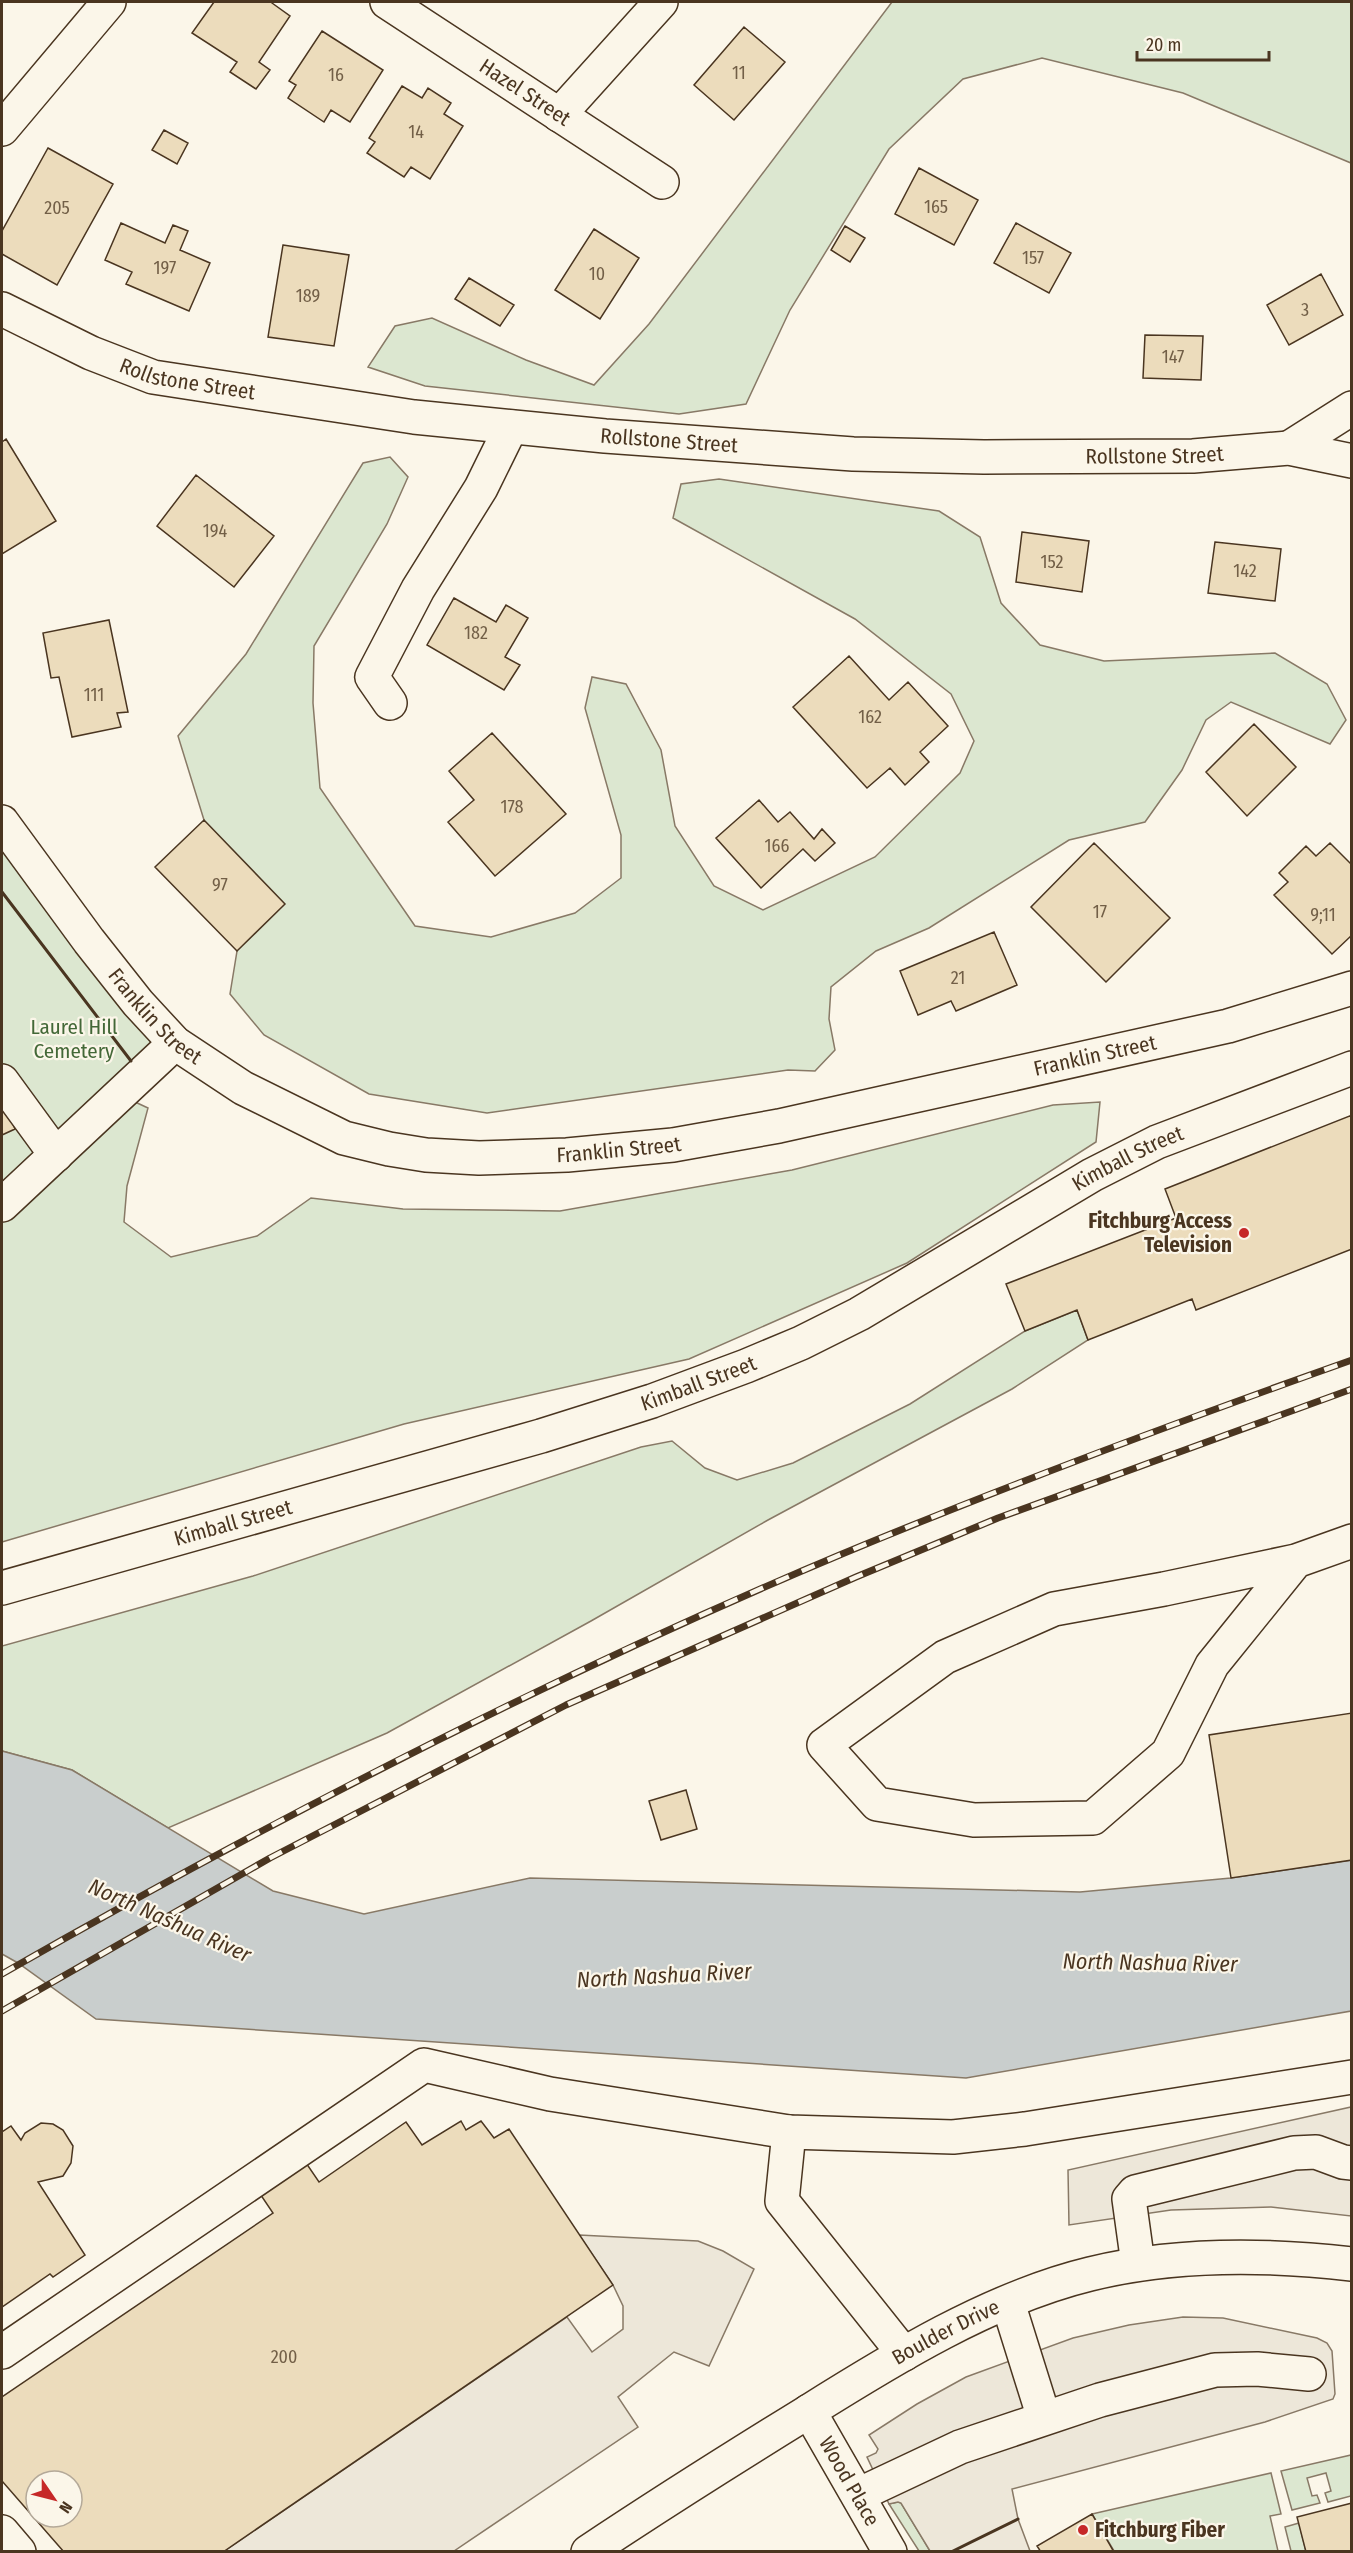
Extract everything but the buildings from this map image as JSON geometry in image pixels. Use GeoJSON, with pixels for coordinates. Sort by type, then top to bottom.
{"type":"FeatureCollection","features":[{"type":"Feature","properties":{"kind":"main road"},"geometry":{"type":"LineString","coordinates":[[2,129],[109,2]]}},
{"type":"Feature","properties":{"kind":"main road","name":"Hazel Street"},"geometry":{"type":"LineString","coordinates":[[387,2],[662,182]]}},
{"type":"Feature","properties":{"kind":"main road"},"geometry":{"type":"LineString","coordinates":[[559,115],[661,2]]}},
{"type":"Feature","properties":{"kind":"main road","name":"Rollstone Street"},"geometry":{"type":"LineString","coordinates":[[2,309],[91,353],[153,377],[414,417],[605,436],[853,454],[984,458],[1193,456],[1289,448],[1352,461]]}},
{"type":"Feature","properties":{"kind":"main road"},"geometry":{"type":"LineString","coordinates":[[1289,448],[1352,408]]}},
{"type":"Feature","properties":{"kind":"main road"},"geometry":{"type":"LineString","coordinates":[[390,703],[372,677],[418,589],[481,488],[511,427]]}},
{"type":"Feature","properties":{"kind":"main road","name":"Franklin Street"},"geometry":{"type":"LineString","coordinates":[[2,822],[89,941],[138,1003],[175,1043],[243,1088],[344,1138],[388,1149],[426,1155],[479,1158],[567,1155],[673,1145],[790,1123],[1228,1026],[1352,988]]}},
{"type":"Feature","properties":{"kind":"main road"},"geometry":{"type":"LineString","coordinates":[[2,1205],[175,1043]]}},
{"type":"Feature","properties":{"kind":"main road","name":"Kimball Street"},"geometry":{"type":"LineString","coordinates":[[2,1588],[541,1436],[652,1401],[746,1366],[859,1314],[1092,1175],[1157,1142],[1249,1105],[1352,1068]]}},
{"type":"Feature","properties":{"kind":"main road"},"geometry":{"type":"LineString","coordinates":[[2,1081],[56,1155]]}},
{"type":"Feature","properties":{"kind":"main road"},"geometry":{"type":"LineString","coordinates":[[1296,1561],[1212,1665],[1168,1753],[1093,1818],[974,1820],[877,1804],[824,1745],[945,1657],[1054,1609],[1164,1590],[1296,1561],[1352,1541]]}},
{"type":"Feature","properties":{"kind":"main road"},"geometry":{"type":"LineString","coordinates":[[2,2352],[424,2065],[550,2094],[789,2132],[952,2137],[1025,2129],[1352,2076]]}},
{"type":"Feature","properties":{"kind":"main road"},"geometry":{"type":"LineString","coordinates":[[789,2132],[782,2201],[904,2354]]}},
{"type":"Feature","properties":{"kind":"main road"},"geometry":{"type":"LineString","coordinates":[[1138,2264],[1129,2199],[1135,2192],[1294,2153],[1316,2152],[1352,2163]]}},
{"type":"Feature","properties":{"kind":"main road","name":"Boulder Drive"},"geometry":{"type":"LineString","coordinates":[[588,2552],[685,2487],[876,2369],[962,2324],[1033,2292],[1088,2274],[1138,2264],[1207,2258],[1282,2257],[1352,2264]]}},
{"type":"Feature","properties":{"kind":"main road"},"geometry":{"type":"LineString","coordinates":[[1008,2303],[1044,2418]]}},
{"type":"Feature","properties":{"kind":"main road"},"geometry":{"type":"LineString","coordinates":[[858,2495],[960,2447],[1100,2400],[1215,2370],[1257,2369],[1309,2374]]}},
{"type":"Feature","properties":{"kind":"main road","name":"Wood Place"},"geometry":{"type":"LineString","coordinates":[[809,2411],[890,2552]]}},
{"type":"Feature","properties":{"kind":"main road"},"geometry":{"type":"LineString","coordinates":[[2,2532],[19,2552]]}},
{"type":"Feature","properties":{"kind":"green space"},"geometry":{"type":"Polygon","coordinates":[[[892,2],[1351,2],[1351,163],[1183,93],[1042,58],[963,79],[889,149],[790,310],[746,404],[679,414],[425,386],[368,367],[395,326],[432,318],[526,360],[594,385],[649,324],[892,2]]]}},
{"type":"Feature","properties":{"kind":"green space"},"geometry":{"type":"Polygon","coordinates":[[[390,457],[408,477],[387,524],[314,646],[313,703],[320,788],[415,926],[491,937],[575,913],[621,878],[621,835],[585,708],[592,677],[626,684],[661,750],[675,826],[714,886],[763,910],[875,857],[960,773],[974,741],[951,694],[855,619],[673,518],[681,484],[719,479],[939,511],[980,537],[1001,603],[1040,645],[1104,661],[1275,653],[1327,684],[1346,720],[1330,744],[1231,702],[1206,720],[1182,770],[1145,822],[1069,840],[929,928],[876,951],[831,987],[829,1019],[835,1050],[815,1071],[788,1070],[487,1113],[369,1094],[264,1035],[230,994],[237,951],[204,820],[178,736],[246,654],[363,463],[390,457]]]}},
{"type":"Feature","properties":{"kind":"green space","name":"Laurel Hill Cemetery"},"geometry":{"type":"Polygon","coordinates":[[[2,822],[175,1043],[120,1095],[148,1108],[127,1186],[124,1222],[171,1257],[257,1236],[311,1198],[403,1209],[560,1211],[792,1170],[1053,1105],[1100,1102],[1096,1142],[907,1263],[689,1359],[404,1424],[2,1542],[2,822]]]}},
{"type":"Feature","properties":{"kind":"green space"},"geometry":{"type":"Polygon","coordinates":[[[1077,1310],[1088,1340],[1012,1389],[768,1520],[387,1733],[168,1828],[72,1770],[2,1751],[2,1646],[253,1576],[641,1447],[672,1441],[705,1468],[737,1480],[793,1463],[910,1404],[1025,1331],[1077,1310]]]}},
{"type":"Feature","properties":{"kind":"green space"},"geometry":{"type":"Polygon","coordinates":[[[1351,2455],[1351,2496],[1328,2502],[1325,2493],[1331,2491],[1326,2473],[1307,2478],[1312,2496],[1317,2495],[1320,2503],[1292,2510],[1281,2471],[1351,2455]]]}},
{"type":"Feature","properties":{"kind":"green space"},"geometry":{"type":"Polygon","coordinates":[[[1271,2473],[1281,2514],[1270,2516],[1278,2551],[1114,2551],[1092,2514],[1271,2473]]]}},
{"type":"Feature","properties":{"kind":"green space"},"geometry":{"type":"Polygon","coordinates":[[[901,2503],[930,2551],[919,2551],[889,2504],[901,2503]]]}},
{"type":"Feature","properties":{"kind":"green space"},"geometry":{"type":"Polygon","coordinates":[[[1299,2523],[1306,2551],[1291,2551],[1285,2527],[1299,2523]]]}},
{"type":"Feature","properties":{"kind":"shaded area"},"geometry":{"type":"Polygon","coordinates":[[[1351,2107],[1351,2216],[1271,2207],[1171,2210],[1069,2225],[1068,2170],[1351,2107]]]}},
{"type":"Feature","properties":{"kind":"shaded area"},"geometry":{"type":"Polygon","coordinates":[[[579,2235],[698,2241],[723,2251],[754,2269],[709,2366],[674,2352],[618,2397],[638,2427],[454,2551],[223,2552],[567,2317],[592,2352],[623,2329],[623,2306],[613,2285],[579,2235]]]}},
{"type":"Feature","properties":{"kind":"shaded area"},"geometry":{"type":"Polygon","coordinates":[[[1183,2317],[1223,2318],[1317,2338],[1327,2343],[1332,2351],[1335,2394],[1333,2399],[1265,2422],[1012,2489],[1018,2519],[1030,2551],[930,2551],[901,2503],[889,2504],[867,2457],[876,2453],[878,2449],[869,2435],[917,2404],[966,2377],[1073,2338],[1129,2325],[1183,2317]]]}},
{"type":"Feature","properties":{"kind":"water","name":"North Nashua River"},"geometry":{"type":"Polygon","coordinates":[[[2,1751],[72,1770],[273,1891],[364,1914],[530,1878],[1080,1892],[1231,1878],[1351,1860],[1351,2011],[966,2078],[96,2019],[2,1954],[2,1751]]]}},
{"type":"Feature","properties":{"kind":"railway"},"geometry":{"type":"LineString","coordinates":[[2,1974],[207,1860],[416,1751],[521,1699],[734,1600],[1032,1478],[1352,1360]]}},
{"type":"Feature","properties":{"kind":"railway"},"geometry":{"type":"LineString","coordinates":[[2,2011],[270,1858],[566,1705],[856,1577],[998,1518],[1352,1389]]}},
{"type":"Feature","properties":{"kind":"wall"},"geometry":{"type":"LineString","coordinates":[[2,892],[131,1061]]}},
{"type":"Feature","properties":{"kind":"wall"},"geometry":{"type":"LineString","coordinates":[[951,2552],[1018,2519]]}},
{"type":"Feature","properties":{"kind":"place","name":"Fitchburg Access Television"},"geometry":{"type":"Point","coordinates":[1244,1233]}},
{"type":"Feature","properties":{"kind":"place","name":"Fitchburg Fiber"},"geometry":{"type":"Point","coordinates":[1083,2530]}}]}
